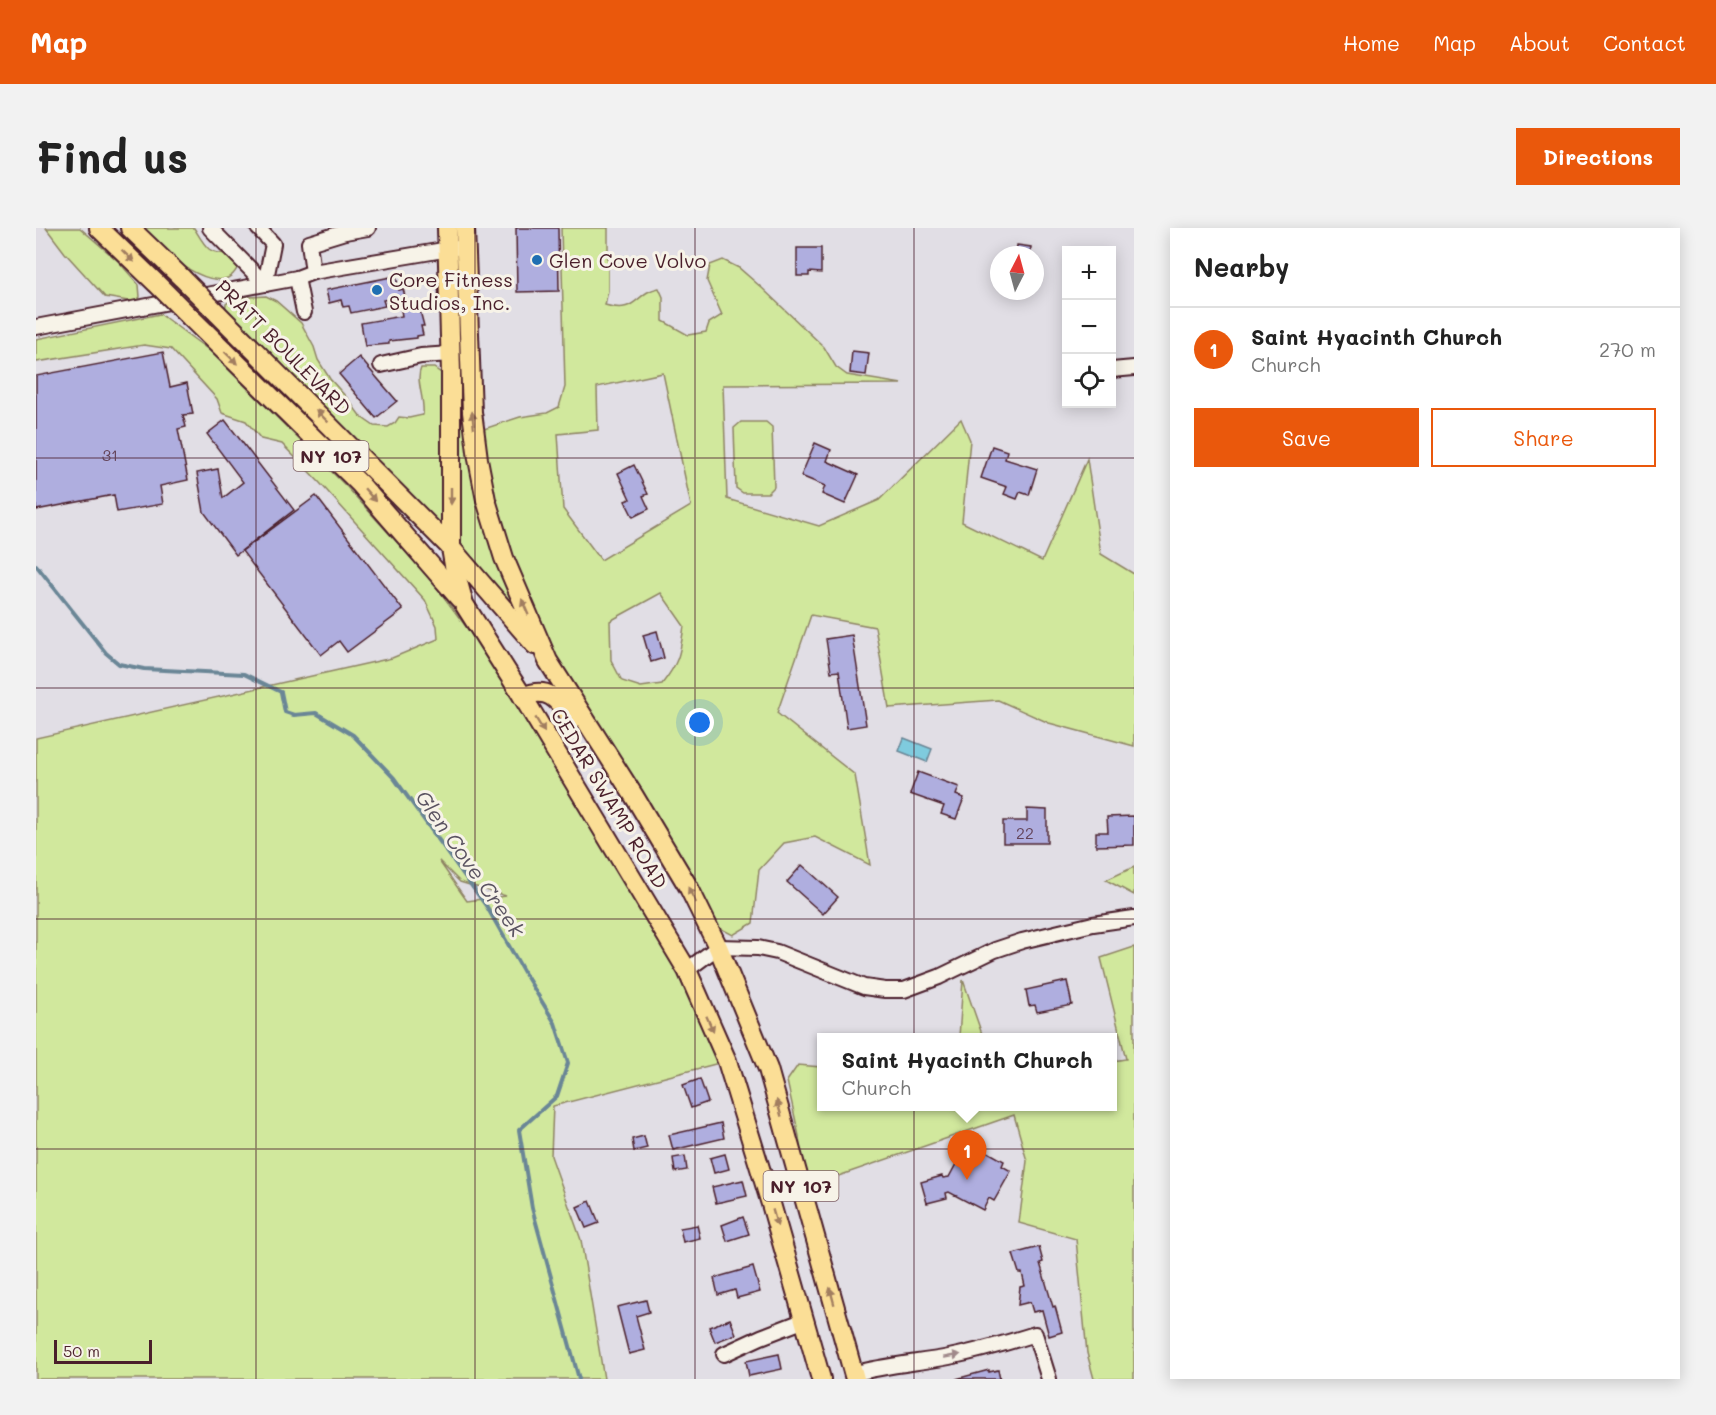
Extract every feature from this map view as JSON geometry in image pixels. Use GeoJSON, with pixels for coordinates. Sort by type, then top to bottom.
{"type":"FeatureCollection","features":[{"type":"Feature","properties":{"kind":"main road","name":"NY 107"},"geometry":{"type":"LineString","coordinates":[[99,228],[360,484],[464,604]]}},
{"type":"Feature","properties":{"kind":"main road","name":"PRATT BOULEVARD"},"geometry":{"type":"LineString","coordinates":[[130,228],[451,548],[548,661]]}},
{"type":"Feature","properties":{"kind":"main road","name":"CEDAR SWAMP ROAD"},"geometry":{"type":"LineString","coordinates":[[447,228],[451,354],[451,548],[464,604],[523,697],[687,970],[727,1061],[818,1370]]}},
{"type":"Feature","properties":{"kind":"main road","name":"CEDAR SWAMP ROAD"},"geometry":{"type":"LineString","coordinates":[[466,237],[472,412],[486,500],[504,558],[548,661],[689,888],[718,947],[768,1069],[854,1376]]}},
{"type":"Feature","properties":{"kind":"main road"},"geometry":{"type":"LineString","coordinates":[[448,258],[457,272],[459,335],[461,341],[469,347]]}},
{"type":"Feature","properties":{"kind":"main road"},"geometry":{"type":"LineString","coordinates":[[523,697],[540,692],[559,700],[606,771],[644,813]]}},
{"type":"Feature","properties":{"kind":"main road"},"geometry":{"type":"LineString","coordinates":[[818,1370],[848,1352]]}},
{"type":"Feature","properties":{"kind":"street"},"geometry":{"type":"LineString","coordinates":[[210,228],[265,284]]}},
{"type":"Feature","properties":{"kind":"street"},"geometry":{"type":"LineString","coordinates":[[258,228],[273,244],[265,284]]}},
{"type":"Feature","properties":{"kind":"street"},"geometry":{"type":"LineString","coordinates":[[307,228],[313,272]]}},
{"type":"Feature","properties":{"kind":"street"},"geometry":{"type":"LineString","coordinates":[[309,243],[344,230],[368,228]]}},
{"type":"Feature","properties":{"kind":"street"},"geometry":{"type":"LineString","coordinates":[[36,327],[297,278],[313,272],[448,258],[466,237]]}},
{"type":"Feature","properties":{"kind":"street"},"geometry":{"type":"LineString","coordinates":[[297,278],[304,312]]}},
{"type":"Feature","properties":{"kind":"street"},"geometry":{"type":"LineString","coordinates":[[381,365],[421,356],[451,354]]}},
{"type":"Feature","properties":{"kind":"street"},"geometry":{"type":"LineString","coordinates":[[1116,370],[1134,368]]}},
{"type":"Feature","properties":{"kind":"street"},"geometry":{"type":"LineString","coordinates":[[687,970],[718,947],[758,948],[777,952],[864,987],[904,990],[1022,941],[1093,924],[1134,918]]}},
{"type":"Feature","properties":{"kind":"street"},"geometry":{"type":"LineString","coordinates":[[724,1354],[805,1320]]}},
{"type":"Feature","properties":{"kind":"street"},"geometry":{"type":"LineString","coordinates":[[854,1376],[878,1367],[933,1360],[976,1351],[1035,1334],[1049,1379]]}},
{"type":"Feature","properties":{"kind":"green space"},"geometry":{"type":"Polygon","coordinates":[[[46,228],[80,228],[118,261],[139,285],[140,297],[134,302],[105,297],[65,253],[46,228]]]}},
{"type":"Feature","properties":{"kind":"green space"},"geometry":{"type":"Polygon","coordinates":[[[136,228],[194,228],[209,249],[229,255],[238,266],[230,277],[218,280],[203,276],[172,258],[136,228]]]}},
{"type":"Feature","properties":{"kind":"green space"},"geometry":{"type":"Polygon","coordinates":[[[561,228],[608,228],[608,291],[605,305],[624,307],[651,290],[659,288],[663,297],[663,321],[688,335],[706,332],[709,323],[722,315],[707,281],[710,265],[723,260],[739,268],[762,288],[824,347],[836,367],[847,375],[902,384],[723,385],[727,499],[819,526],[879,500],[961,419],[970,440],[962,522],[1042,561],[1087,459],[1101,554],[1134,574],[1134,746],[1049,723],[998,700],[889,708],[875,627],[811,615],[777,713],[855,775],[870,865],[815,837],[784,843],[759,870],[753,923],[733,935],[714,925],[550,661],[225,312],[226,304],[234,298],[266,296],[276,301],[301,323],[318,360],[330,379],[361,417],[374,426],[388,427],[399,417],[409,418],[423,415],[419,378],[421,368],[434,368],[441,373],[445,395],[461,359],[471,395],[475,432],[520,417],[547,413],[559,407],[565,387],[561,228]],[[663,373],[597,387],[598,430],[558,434],[563,509],[601,560],[691,506],[663,373]],[[661,593],[610,621],[611,660],[622,681],[641,687],[662,684],[676,663],[684,626],[661,593]]]}},
{"type":"Feature","properties":{"kind":"green space"},"geometry":{"type":"Polygon","coordinates":[[[160,314],[210,351],[347,487],[432,581],[499,671],[624,874],[727,1061],[553,1106],[551,1156],[581,1240],[604,1379],[36,1379],[36,738],[392,658],[438,639],[437,626],[425,600],[320,483],[282,444],[261,439],[246,421],[222,413],[217,399],[171,349],[144,345],[36,362],[36,339],[160,314]],[[439,861],[467,901],[506,896],[460,882],[439,861]]]}},
{"type":"Feature","properties":{"kind":"green space"},"geometry":{"type":"Polygon","coordinates":[[[741,422],[766,422],[772,427],[774,487],[768,493],[743,493],[736,488],[734,428],[741,422]]]}},
{"type":"Feature","properties":{"kind":"green space"},"geometry":{"type":"Polygon","coordinates":[[[1134,867],[1134,895],[1106,880],[1134,867]]]}},
{"type":"Feature","properties":{"kind":"green space"},"geometry":{"type":"Polygon","coordinates":[[[1134,947],[1134,1379],[1094,1379],[1087,1353],[1076,1239],[1019,1223],[1027,1161],[1014,1115],[804,1188],[799,1136],[787,1081],[798,1065],[817,1067],[817,1111],[1117,1111],[1117,1060],[1126,1059],[1101,958],[1134,947]]]}},
{"type":"Feature","properties":{"kind":"green space"},"geometry":{"type":"Polygon","coordinates":[[[963,980],[982,1033],[959,1033],[963,980]]]}},
{"type":"Feature","properties":{"kind":"water"},"geometry":{"type":"Polygon","coordinates":[[[904,738],[932,749],[927,762],[899,751],[904,738]]]}},
{"type":"Feature","properties":{"kind":"building","name":"Glen Cove Volvo"},"geometry":{"type":"Polygon","coordinates":[[[516,228],[558,228],[559,291],[517,292],[516,228]]]}},
{"type":"Feature","properties":{"kind":"building"},"geometry":{"type":"Polygon","coordinates":[[[797,248],[821,248],[821,273],[809,272],[809,276],[797,276],[797,248]]]}},
{"type":"Feature","properties":{"kind":"building"},"geometry":{"type":"Polygon","coordinates":[[[396,276],[399,290],[403,289],[405,296],[383,300],[385,306],[351,313],[349,306],[343,307],[341,300],[329,303],[326,290],[396,276]]]}},
{"type":"Feature","properties":{"kind":"building"},"geometry":{"type":"Polygon","coordinates":[[[419,307],[424,326],[421,326],[423,335],[417,338],[389,341],[389,344],[365,346],[361,323],[402,316],[401,310],[419,307]]]}},
{"type":"Feature","properties":{"kind":"building"},"geometry":{"type":"Polygon","coordinates":[[[852,351],[869,353],[866,375],[850,373],[852,351]]]}},
{"type":"Feature","properties":{"kind":"building"},"geometry":{"type":"Polygon","coordinates":[[[163,352],[170,387],[187,383],[193,414],[183,415],[186,427],[178,429],[188,480],[160,486],[163,504],[117,512],[114,495],[36,510],[36,376],[163,352]]]}},
{"type":"Feature","properties":{"kind":"building"},"geometry":{"type":"Polygon","coordinates":[[[359,357],[397,401],[376,418],[339,374],[359,357]]]}},
{"type":"Feature","properties":{"kind":"building"},"geometry":{"type":"Polygon","coordinates":[[[225,420],[294,510],[236,555],[204,512],[197,473],[218,469],[223,498],[243,482],[207,434],[225,420]]]}},
{"type":"Feature","properties":{"kind":"building"},"geometry":{"type":"Polygon","coordinates":[[[815,443],[831,450],[827,461],[858,475],[845,504],[822,494],[825,486],[801,476],[815,443]]]}},
{"type":"Feature","properties":{"kind":"building"},"geometry":{"type":"Polygon","coordinates":[[[992,446],[1007,451],[1005,459],[1037,469],[1029,495],[1020,492],[1017,499],[1004,494],[1007,487],[981,478],[992,446]]]}},
{"type":"Feature","properties":{"kind":"building"},"geometry":{"type":"Polygon","coordinates":[[[634,465],[648,494],[643,496],[649,509],[633,517],[625,501],[630,499],[618,473],[634,465]]]}},
{"type":"Feature","properties":{"kind":"building"},"geometry":{"type":"Polygon","coordinates":[[[316,496],[403,610],[347,652],[339,641],[321,655],[242,551],[316,496]]]}},
{"type":"Feature","properties":{"kind":"building"},"geometry":{"type":"Polygon","coordinates":[[[657,631],[664,658],[651,662],[643,635],[657,631]]]}},
{"type":"Feature","properties":{"kind":"building"},"geometry":{"type":"Polygon","coordinates":[[[852,635],[866,725],[847,728],[839,671],[831,672],[826,639],[852,635]]]}},
{"type":"Feature","properties":{"kind":"building"},"geometry":{"type":"Polygon","coordinates":[[[918,772],[959,787],[956,795],[964,798],[956,819],[941,814],[944,806],[910,794],[918,772]]]}},
{"type":"Feature","properties":{"kind":"building"},"geometry":{"type":"Polygon","coordinates":[[[1027,809],[1047,810],[1047,843],[1003,843],[1003,821],[1027,821],[1027,809]]]}},
{"type":"Feature","properties":{"kind":"building"},"geometry":{"type":"Polygon","coordinates":[[[1134,816],[1134,845],[1096,846],[1096,832],[1108,832],[1107,817],[1134,816]]]}},
{"type":"Feature","properties":{"kind":"building"},"geometry":{"type":"Polygon","coordinates":[[[802,865],[838,897],[823,914],[787,882],[802,865]]]}},
{"type":"Feature","properties":{"kind":"building"},"geometry":{"type":"Polygon","coordinates":[[[1067,981],[1072,1005],[1037,1012],[1035,1005],[1029,1006],[1026,990],[1067,981]]]}},
{"type":"Feature","properties":{"kind":"building"},"geometry":{"type":"Polygon","coordinates":[[[700,1079],[708,1102],[691,1108],[683,1085],[700,1079]]]}},
{"type":"Feature","properties":{"kind":"building"},"geometry":{"type":"Polygon","coordinates":[[[721,1123],[724,1138],[673,1150],[669,1135],[721,1123]]]}},
{"type":"Feature","properties":{"kind":"building"},"geometry":{"type":"Polygon","coordinates":[[[644,1136],[647,1148],[634,1151],[632,1139],[644,1136]]]}},
{"type":"Feature","properties":{"kind":"building"},"geometry":{"type":"Polygon","coordinates":[[[979,1147],[1004,1161],[1002,1166],[1011,1171],[994,1201],[989,1198],[983,1210],[949,1192],[946,1193],[947,1198],[927,1203],[921,1182],[942,1176],[943,1178],[949,1177],[963,1151],[974,1157],[979,1147]]]}},
{"type":"Feature","properties":{"kind":"building"},"geometry":{"type":"Polygon","coordinates":[[[725,1154],[729,1169],[714,1173],[710,1158],[725,1154]]]}},
{"type":"Feature","properties":{"kind":"building"},"geometry":{"type":"Polygon","coordinates":[[[685,1156],[687,1170],[675,1172],[673,1158],[685,1156]]]}},
{"type":"Feature","properties":{"kind":"building"},"geometry":{"type":"Polygon","coordinates":[[[743,1180],[747,1196],[716,1203],[712,1187],[743,1180]]]}},
{"type":"Feature","properties":{"kind":"building"},"geometry":{"type":"Polygon","coordinates":[[[590,1201],[599,1223],[586,1228],[577,1207],[590,1201]]]}},
{"type":"Feature","properties":{"kind":"building"},"geometry":{"type":"Polygon","coordinates":[[[743,1217],[749,1234],[727,1241],[722,1225],[743,1217]]]}},
{"type":"Feature","properties":{"kind":"building"},"geometry":{"type":"Polygon","coordinates":[[[697,1225],[700,1238],[683,1242],[680,1228],[697,1225]]]}},
{"type":"Feature","properties":{"kind":"building"},"geometry":{"type":"Polygon","coordinates":[[[1039,1247],[1043,1262],[1040,1263],[1062,1332],[1049,1336],[1042,1310],[1033,1312],[1030,1302],[1018,1305],[1020,1287],[1025,1286],[1013,1254],[1039,1247]]]}},
{"type":"Feature","properties":{"kind":"building"},"geometry":{"type":"Polygon","coordinates":[[[753,1267],[760,1292],[737,1298],[735,1290],[718,1295],[714,1278],[753,1267]]]}},
{"type":"Feature","properties":{"kind":"building"},"geometry":{"type":"Polygon","coordinates":[[[646,1300],[649,1312],[636,1316],[645,1350],[629,1354],[617,1307],[646,1300]]]}},
{"type":"Feature","properties":{"kind":"building"},"geometry":{"type":"Polygon","coordinates":[[[730,1319],[736,1334],[715,1342],[709,1327],[730,1319]]]}},
{"type":"Feature","properties":{"kind":"building"},"geometry":{"type":"Polygon","coordinates":[[[779,1354],[782,1369],[749,1376],[746,1361],[779,1354]]]}},
{"type":"Feature","properties":{"kind":"building"},"geometry":{"type":"Polygon","coordinates":[[[989,1370],[989,1372],[998,1370],[1000,1379],[956,1379],[989,1370]]]}},
{"type":"Feature","properties":{"kind":"waterway","name":"Glen Cove Creek"},"geometry":{"type":"LineString","coordinates":[[36,565],[106,653],[119,664],[144,669],[244,674],[281,692],[285,712],[294,715],[316,713],[353,735],[394,778],[487,907],[555,1023],[568,1063],[557,1096],[519,1130],[532,1208],[579,1379]]}},
{"type":"Feature","properties":{"kind":"place","name":"Glen Cove Volvo"},"geometry":{"type":"Point","coordinates":[537,260]}},
{"type":"Feature","properties":{"kind":"place","name":"Core Fitness Studios, Inc."},"geometry":{"type":"Point","coordinates":[377,290]}},
{"type":"Feature","properties":{"kind":"place","name":"Saint Hyacinth Church"},"geometry":{"type":"Point","coordinates":[967,1180]}}]}
